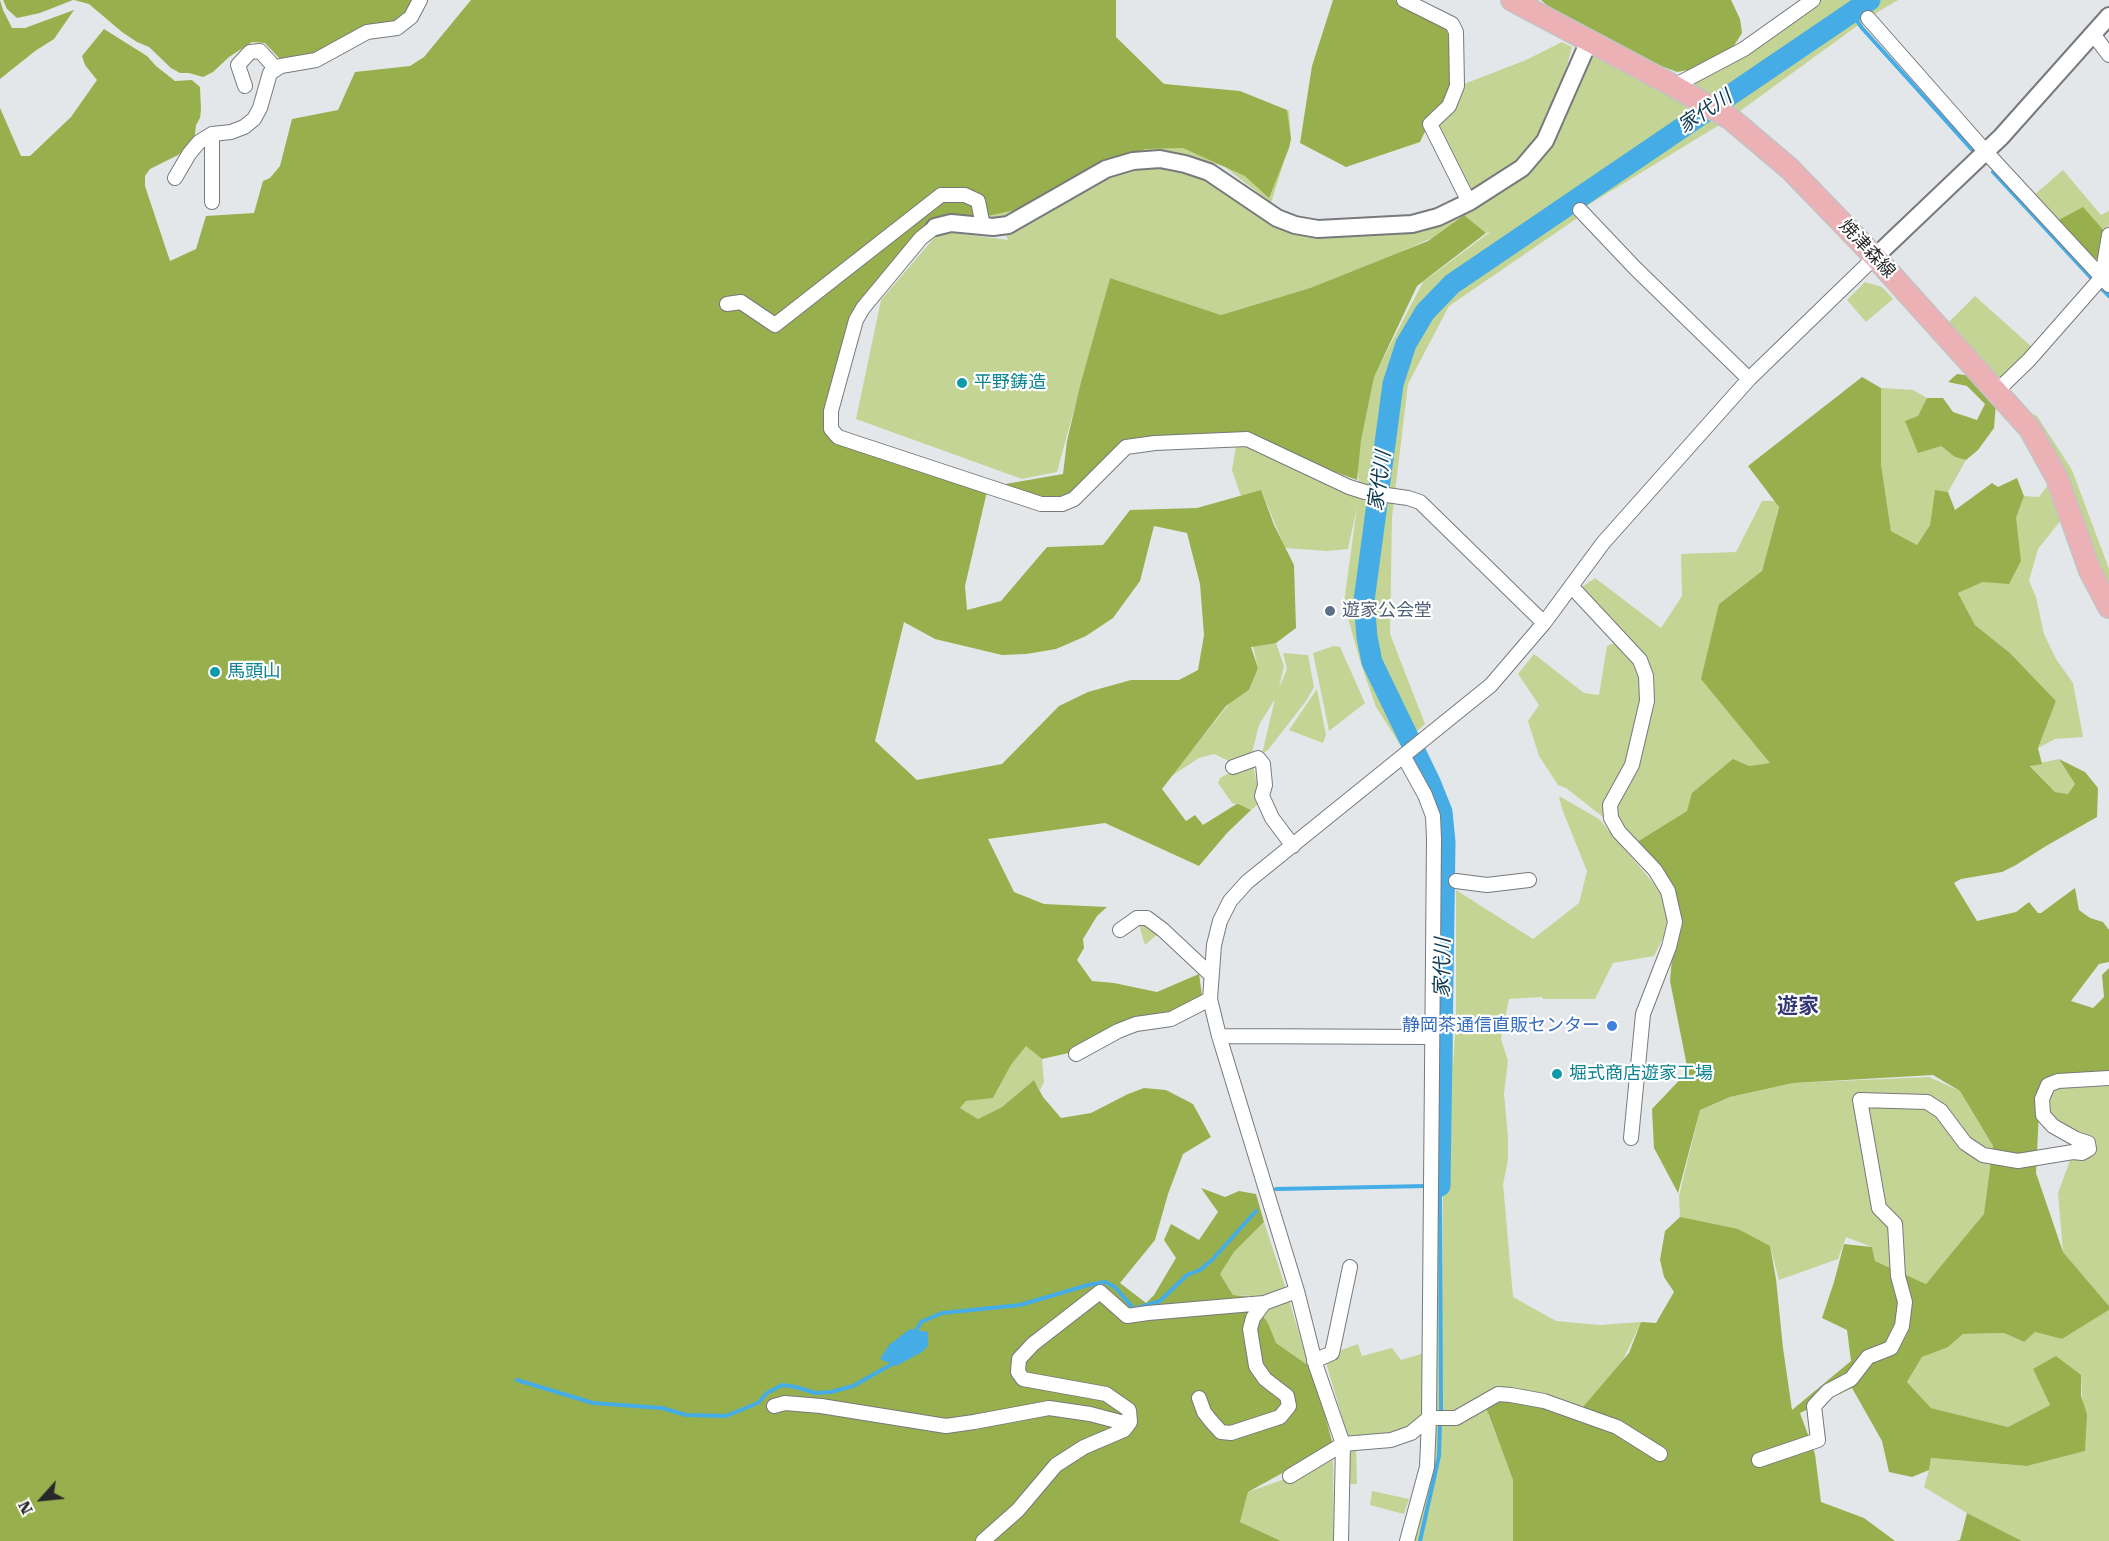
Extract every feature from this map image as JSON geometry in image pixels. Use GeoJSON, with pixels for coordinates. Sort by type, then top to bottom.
{"type":"FeatureCollection","features":[{"type":"Feature","properties":{"kind":"main road","name":"焼津森線"},"geometry":{"type":"LineString","coordinates":[[1512,0],[1674,86],[1731,120],[1790,169],[1875,257],[2030,429],[2057,478],[2090,571],[2109,607]]}},
{"type":"Feature","properties":{"kind":"street"},"geometry":{"type":"LineString","coordinates":[[175,178],[199,142],[212,134],[231,132],[244,127],[254,119],[260,108],[270,73],[281,66],[316,60],[367,32],[398,28],[411,17],[420,0]]}},
{"type":"Feature","properties":{"kind":"street"},"geometry":{"type":"LineString","coordinates":[[1404,0],[1452,24],[1456,32],[1456,86],[1449,106],[1430,124],[1469,202]]}},
{"type":"Feature","properties":{"kind":"street"},"geometry":{"type":"LineString","coordinates":[[1674,86],[1744,49],[1813,0]]}},
{"type":"Feature","properties":{"kind":"street"},"geometry":{"type":"LineString","coordinates":[[1341,1541],[1343,1444],[1314,1361],[1297,1291],[1219,1036],[1210,999],[1214,945],[1220,921],[1230,901],[1246,882],[1491,685],[1544,623],[1603,543],[1749,379],[1986,152],[2109,16]]}},
{"type":"Feature","properties":{"kind":"street"},"geometry":{"type":"LineString","coordinates":[[1869,18],[2100,283]]}},
{"type":"Feature","properties":{"kind":"street"},"geometry":{"type":"LineString","coordinates":[[2093,34],[2109,55]]}},
{"type":"Feature","properties":{"kind":"street"},"geometry":{"type":"LineString","coordinates":[[1544,623],[1420,502],[1349,488],[1246,439],[1155,443],[1126,447],[1074,499],[1062,504],[1041,504],[838,437],[831,429],[831,411],[856,320],[862,308],[921,238],[935,227],[951,223],[993,227],[1008,225],[1106,169],[1133,161],[1160,159],[1209,172],[1277,218],[1295,225],[1318,229],[1412,224],[1438,217],[1469,202],[1522,168],[1545,141],[1589,41]]}},
{"type":"Feature","properties":{"kind":"street"},"geometry":{"type":"LineString","coordinates":[[245,86],[238,65],[250,52],[260,51],[276,69]]}},
{"type":"Feature","properties":{"kind":"street"},"geometry":{"type":"LineString","coordinates":[[212,134],[212,202]]}},
{"type":"Feature","properties":{"kind":"street"},"geometry":{"type":"LineString","coordinates":[[727,304],[741,302],[775,325],[941,195],[965,195],[978,201],[983,226]]}},
{"type":"Feature","properties":{"kind":"street"},"geometry":{"type":"LineString","coordinates":[[1580,210],[1635,268],[1749,379]]}},
{"type":"Feature","properties":{"kind":"street"},"geometry":{"type":"LineString","coordinates":[[1997,391],[2100,283],[2109,236]]}},
{"type":"Feature","properties":{"kind":"street"},"geometry":{"type":"LineString","coordinates":[[1572,587],[1640,660],[1646,676],[1647,701],[1632,765],[1610,805],[1611,818],[1619,832],[1655,870],[1668,891],[1675,922],[1669,947],[1643,1014],[1631,1138]]}},
{"type":"Feature","properties":{"kind":"street"},"geometry":{"type":"LineString","coordinates":[[1404,757],[1425,795],[1433,816],[1432,1418],[1427,1467],[1407,1541]]}},
{"type":"Feature","properties":{"kind":"street"},"geometry":{"type":"LineString","coordinates":[[1233,767],[1258,758],[1263,764],[1265,785],[1262,796],[1272,818],[1293,846]]}},
{"type":"Feature","properties":{"kind":"street"},"geometry":{"type":"LineString","coordinates":[[1456,881],[1487,885],[1530,880]]}},
{"type":"Feature","properties":{"kind":"street"},"geometry":{"type":"LineString","coordinates":[[1120,930],[1137,918],[1147,918],[1211,975]]}},
{"type":"Feature","properties":{"kind":"street"},"geometry":{"type":"LineString","coordinates":[[1076,1054],[1118,1031],[1136,1024],[1171,1019],[1210,999]]}},
{"type":"Feature","properties":{"kind":"street"},"geometry":{"type":"LineString","coordinates":[[1219,1036],[1432,1037]]}},
{"type":"Feature","properties":{"kind":"street"},"geometry":{"type":"LineString","coordinates":[[1759,1460],[1818,1440],[1814,1407],[1828,1391],[1851,1379],[1868,1357],[1891,1348],[1902,1326],[1905,1302],[1898,1276],[1895,1224],[1879,1208],[1860,1100],[1927,1102],[1941,1111],[1965,1143],[1983,1155],[2018,1161],[2073,1152],[2082,1153],[2089,1149],[2088,1143],[2053,1126],[2043,1115],[2042,1099],[2048,1085],[2058,1081],[2109,1078]]}},
{"type":"Feature","properties":{"kind":"street"},"geometry":{"type":"LineString","coordinates":[[1314,1361],[1332,1353],[1350,1267]]}},
{"type":"Feature","properties":{"kind":"street"},"geometry":{"type":"LineString","coordinates":[[983,1541],[1018,1510],[1056,1465],[1084,1447],[1124,1430],[1130,1422],[1129,1410],[1106,1394],[1023,1379],[1018,1372],[1019,1359],[1033,1344],[1100,1292],[1126,1317],[1264,1303],[1297,1291]]}},
{"type":"Feature","properties":{"kind":"street"},"geometry":{"type":"LineString","coordinates":[[1199,1398],[1210,1421],[1221,1432],[1231,1433],[1280,1417],[1289,1406],[1287,1396],[1265,1379],[1256,1366],[1250,1329],[1253,1317],[1264,1303]]}},
{"type":"Feature","properties":{"kind":"street"},"geometry":{"type":"LineString","coordinates":[[1290,1476],[1343,1444],[1391,1440],[1411,1432],[1432,1418],[1456,1418],[1498,1394],[1544,1401],[1617,1427],[1660,1454]]}},
{"type":"Feature","properties":{"kind":"street"},"geometry":{"type":"LineString","coordinates":[[774,1406],[785,1403],[821,1406],[946,1426],[1049,1407],[1090,1414],[1128,1425]]}},
{"type":"Feature","properties":{"kind":"green space"},"geometry":{"type":"Polygon","coordinates":[[[0,0],[12,28],[25,28],[74,10],[54,39],[0,79],[0,0]]]}},
{"type":"Feature","properties":{"kind":"green space"},"geometry":{"type":"Polygon","coordinates":[[[3,0],[73,0],[40,13],[17,18],[7,9],[3,0]]]}},
{"type":"Feature","properties":{"kind":"green space"},"geometry":{"type":"Polygon","coordinates":[[[74,0],[416,0],[406,18],[327,50],[293,59],[279,58],[265,43],[252,42],[203,77],[180,73],[171,68],[149,47],[122,32],[89,4],[74,0]]]}},
{"type":"Feature","properties":{"kind":"green space"},"geometry":{"type":"Polygon","coordinates":[[[471,0],[1116,0],[1116,37],[1164,84],[1240,91],[1287,110],[1291,139],[1269,198],[1245,176],[1183,148],[1145,149],[1088,174],[1034,206],[935,227],[863,308],[831,411],[838,437],[988,487],[965,586],[967,610],[1001,601],[1047,547],[1103,545],[1130,510],[1197,508],[1261,490],[1274,525],[1294,565],[1296,628],[1276,643],[1251,647],[1258,668],[1249,690],[1226,706],[1162,789],[1186,821],[1195,815],[1203,825],[1238,804],[1251,810],[1227,833],[1199,866],[1105,823],[988,839],[1014,892],[1044,904],[1107,907],[1097,916],[1083,939],[1084,948],[1077,960],[1092,981],[1157,992],[1199,974],[1203,1003],[1073,1052],[1042,1059],[1026,1046],[1011,1065],[993,1098],[966,1101],[960,1108],[978,1119],[1002,1107],[1034,1080],[1043,1097],[1061,1118],[1091,1113],[1144,1088],[1166,1090],[1193,1104],[1211,1137],[1183,1154],[1168,1194],[1155,1240],[1120,1283],[1146,1303],[1154,1295],[1176,1258],[1164,1240],[1171,1224],[1199,1240],[1218,1212],[1201,1188],[1225,1197],[1239,1191],[1256,1194],[1264,1222],[1234,1252],[1220,1274],[1233,1295],[1251,1297],[1269,1325],[1276,1343],[1309,1366],[1318,1389],[1333,1445],[1248,1492],[1240,1522],[1281,1541],[0,1541],[0,108],[21,156],[30,156],[71,117],[97,80],[85,65],[82,56],[104,29],[147,56],[175,81],[192,80],[200,87],[201,110],[194,143],[178,155],[150,169],[145,176],[145,186],[170,261],[196,249],[206,216],[254,213],[263,181],[270,178],[280,166],[292,119],[338,110],[355,72],[410,66],[424,57],[471,0]],[[1154,526],[1140,581],[1113,618],[1086,636],[1056,649],[1002,655],[935,639],[904,622],[875,741],[917,780],[1002,764],[1059,706],[1088,692],[1131,680],[1179,680],[1198,670],[1204,635],[1200,584],[1187,533],[1154,526]]]}},
{"type":"Feature","properties":{"kind":"green space"},"geometry":{"type":"Polygon","coordinates":[[[1333,0],[1395,0],[1447,26],[1454,92],[1429,123],[1420,142],[1346,167],[1300,143],[1312,66],[1333,0]]]}},
{"type":"Feature","properties":{"kind":"green space"},"geometry":{"type":"Polygon","coordinates":[[[1541,0],[1731,0],[1740,19],[1742,33],[1733,47],[1712,66],[1677,72],[1581,36],[1541,0]]]}},
{"type":"Feature","properties":{"kind":"green space"},"geometry":{"type":"Polygon","coordinates":[[[1810,0],[1898,0],[1868,18],[1729,119],[1580,210],[1576,219],[1449,306],[1408,384],[1392,517],[1390,634],[1425,724],[1401,746],[1376,707],[1344,603],[1357,507],[1348,549],[1327,551],[1285,548],[1261,490],[1241,496],[1232,470],[1237,440],[1359,490],[1357,452],[1369,386],[1423,282],[1490,232],[1486,233],[1464,215],[1526,171],[1558,135],[1592,55],[1672,90],[1810,0]]]}},
{"type":"Feature","properties":{"kind":"green space"},"geometry":{"type":"Polygon","coordinates":[[[1562,42],[1572,47],[1563,80],[1541,139],[1516,172],[1474,199],[1430,124],[1454,92],[1464,84],[1526,60],[1562,42]]]}},
{"type":"Feature","properties":{"kind":"green space"},"geometry":{"type":"Polygon","coordinates":[[[1159,83],[1246,95],[1289,111],[1291,139],[1271,203],[1225,167],[1180,153],[1120,160],[1179,165],[1297,228],[1422,232],[1464,215],[1432,238],[1398,253],[1310,288],[1221,315],[1110,278],[1057,472],[1022,479],[856,419],[881,300],[940,231],[1008,240],[1004,230],[1008,225],[801,182],[1159,83]]]}},
{"type":"Feature","properties":{"kind":"green space"},"geometry":{"type":"Polygon","coordinates":[[[2063,170],[2101,215],[2109,211],[2109,225],[2105,232],[2057,221],[2034,195],[2063,170]]]}},
{"type":"Feature","properties":{"kind":"green space"},"geometry":{"type":"Polygon","coordinates":[[[2083,207],[2105,232],[2099,256],[2094,263],[2057,221],[2083,207]]]}},
{"type":"Feature","properties":{"kind":"green space"},"geometry":{"type":"Polygon","coordinates":[[[1464,215],[1486,233],[1417,286],[1374,377],[1361,440],[1357,480],[1246,439],[1121,452],[1081,493],[1041,504],[988,487],[1063,474],[1067,441],[1080,386],[1110,278],[1221,315],[1310,288],[1428,241],[1464,215]]]}},
{"type":"Feature","properties":{"kind":"green space"},"geometry":{"type":"Polygon","coordinates":[[[1865,282],[1882,287],[1893,299],[1866,322],[1847,300],[1865,282]]]}},
{"type":"Feature","properties":{"kind":"green space"},"geometry":{"type":"Polygon","coordinates":[[[1975,296],[2032,347],[1999,384],[1945,326],[1975,296]]]}},
{"type":"Feature","properties":{"kind":"green space"},"geometry":{"type":"Polygon","coordinates":[[[1957,374],[1972,376],[1996,403],[1994,428],[1978,450],[1966,460],[1955,457],[1941,446],[1918,453],[1905,421],[1918,416],[1927,398],[1943,398],[1953,412],[1977,420],[1985,404],[1967,386],[1948,382],[1957,374]]]}},
{"type":"Feature","properties":{"kind":"green space"},"geometry":{"type":"Polygon","coordinates":[[[1862,377],[1881,388],[1881,464],[1891,531],[1917,545],[1930,525],[1935,490],[1948,492],[1955,510],[1992,483],[1998,487],[2017,478],[2024,496],[2016,518],[2021,561],[2009,584],[1983,582],[1958,593],[1975,625],[2010,653],[2056,701],[2038,748],[2042,764],[2030,766],[2055,792],[2068,794],[2075,784],[2059,759],[2085,772],[2098,788],[2097,817],[2002,872],[1961,879],[1954,883],[1977,921],[2016,912],[2029,902],[2038,913],[2041,913],[2075,888],[2079,910],[2090,918],[2103,922],[2109,930],[2109,962],[2099,964],[2071,1001],[2093,1008],[2104,997],[2102,975],[2109,968],[2109,1077],[2040,1090],[2036,1173],[2063,1252],[2109,1306],[2109,1310],[2062,1339],[2035,1332],[2024,1342],[2004,1333],[1963,1334],[1948,1347],[1922,1357],[1907,1382],[1931,1408],[2008,1427],[2050,1405],[2033,1369],[2056,1356],[2081,1375],[2081,1396],[2087,1414],[2085,1451],[2027,1466],[1931,1458],[1929,1470],[1912,1477],[1889,1472],[1882,1441],[1852,1388],[1800,1413],[1815,1454],[1821,1502],[1864,1518],[1895,1541],[1513,1541],[1513,1480],[1484,1402],[1511,1395],[1631,1436],[1667,1459],[1657,1447],[1582,1408],[1629,1353],[1641,1322],[1656,1323],[1674,1292],[1664,1277],[1660,1260],[1665,1231],[1680,1217],[1738,1229],[1770,1246],[1792,1410],[1851,1361],[1847,1330],[1822,1318],[1844,1244],[1872,1247],[1875,1261],[1926,1284],[1984,1214],[1993,1146],[1960,1091],[1933,1075],[1793,1083],[1730,1097],[1700,1110],[1678,1193],[1654,1148],[1652,1109],[1688,1071],[1670,981],[1675,922],[1668,891],[1632,845],[1687,811],[1692,793],[1733,759],[1749,766],[1770,763],[1701,679],[1719,604],[1762,571],[1779,507],[1748,466],[1862,377]]]}},
{"type":"Feature","properties":{"kind":"green space"},"geometry":{"type":"Polygon","coordinates":[[[1881,388],[1913,390],[1927,398],[1918,417],[1941,446],[1955,457],[1966,460],[1948,492],[1935,491],[1930,525],[1917,545],[1891,531],[1881,464],[1881,388]]]}},
{"type":"Feature","properties":{"kind":"green space"},"geometry":{"type":"Polygon","coordinates":[[[2024,410],[2037,416],[2072,470],[2109,569],[2109,596],[2024,410]]]}},
{"type":"Feature","properties":{"kind":"green space"},"geometry":{"type":"Polygon","coordinates":[[[2048,485],[2059,501],[2061,520],[2038,549],[2029,581],[2036,597],[2044,634],[2056,659],[2073,683],[2083,737],[2055,739],[2038,748],[2056,701],[2010,653],[1975,625],[1958,593],[1983,582],[2016,518],[2024,496],[2039,497],[2048,485]]]}},
{"type":"Feature","properties":{"kind":"green space"},"geometry":{"type":"Polygon","coordinates":[[[1762,501],[1780,501],[1762,571],[1719,604],[1770,763],[1749,766],[1687,811],[1632,845],[1609,805],[1603,817],[1566,788],[1558,785],[1539,756],[1528,721],[1539,705],[1518,674],[1534,654],[1584,693],[1599,695],[1607,646],[1620,640],[1576,591],[1595,578],[1661,628],[1682,596],[1681,554],[1736,552],[1762,501]],[[1622,643],[1637,670],[1645,703],[1646,676],[1622,643]]]}},
{"type":"Feature","properties":{"kind":"green space"},"geometry":{"type":"Polygon","coordinates":[[[1252,642],[1276,643],[1284,666],[1279,688],[1287,669],[1283,653],[1308,655],[1314,687],[1306,701],[1268,750],[1262,754],[1275,699],[1259,725],[1252,753],[1231,762],[1214,754],[1199,758],[1170,777],[1229,704],[1249,690],[1258,668],[1252,642]]]}},
{"type":"Feature","properties":{"kind":"green space"},"geometry":{"type":"Polygon","coordinates":[[[1334,646],[1340,647],[1365,703],[1329,731],[1313,653],[1334,646]]]}},
{"type":"Feature","properties":{"kind":"green space"},"geometry":{"type":"Polygon","coordinates":[[[1317,689],[1326,735],[1323,743],[1289,730],[1317,689]]]}},
{"type":"Feature","properties":{"kind":"green space"},"geometry":{"type":"Polygon","coordinates":[[[1426,755],[1448,813],[1453,856],[1453,1067],[1456,1017],[1456,890],[1533,939],[1579,903],[1587,871],[1559,796],[1599,819],[1655,885],[1674,916],[1654,956],[1613,963],[1595,999],[1543,999],[1542,997],[1509,999],[1501,1039],[1508,1061],[1504,1094],[1508,1160],[1503,1184],[1513,1297],[1556,1321],[1600,1325],[1641,1322],[1623,1360],[1582,1408],[1488,1414],[1513,1480],[1513,1541],[1407,1541],[1430,1418],[1388,1437],[1348,1437],[1324,1356],[1358,1344],[1362,1356],[1392,1348],[1401,1360],[1428,1352],[1435,817],[1409,764],[1426,755]],[[1443,1184],[1438,1202],[1440,1374],[1438,1466],[1441,1455],[1440,1324],[1444,1326],[1442,1323],[1443,1184]]]}},
{"type":"Feature","properties":{"kind":"green space"},"geometry":{"type":"Polygon","coordinates":[[[2059,759],[2075,784],[2068,794],[2055,792],[2030,765],[2059,759]]]}},
{"type":"Feature","properties":{"kind":"green space"},"geometry":{"type":"Polygon","coordinates":[[[1252,761],[1261,802],[1251,810],[1232,803],[1218,783],[1220,778],[1252,761]]]}},
{"type":"Feature","properties":{"kind":"green space"},"geometry":{"type":"Polygon","coordinates":[[[1137,918],[1160,932],[1145,945],[1137,918]]]}},
{"type":"Feature","properties":{"kind":"green space"},"geometry":{"type":"Polygon","coordinates":[[[1026,1045],[1042,1059],[1044,1082],[1040,1090],[1034,1080],[1002,1107],[978,1119],[960,1108],[966,1101],[993,1098],[1011,1065],[1026,1045]]]}},
{"type":"Feature","properties":{"kind":"green space"},"geometry":{"type":"Polygon","coordinates":[[[1929,1077],[1960,1091],[1993,1146],[1987,1214],[1926,1284],[1875,1261],[1872,1247],[1846,1237],[1838,1259],[1779,1280],[1770,1246],[1680,1217],[1679,1196],[1700,1110],[1730,1097],[1793,1083],[1929,1077]]]}},
{"type":"Feature","properties":{"kind":"green space"},"geometry":{"type":"Polygon","coordinates":[[[2109,1078],[2109,1306],[2063,1252],[2058,1193],[2073,1152],[2088,1149],[2053,1126],[2042,1099],[2048,1085],[2109,1078]]]}},
{"type":"Feature","properties":{"kind":"green space"},"geometry":{"type":"Polygon","coordinates":[[[1264,1222],[1287,1292],[1255,1301],[1252,1296],[1233,1295],[1220,1274],[1234,1252],[1264,1222]]]}},
{"type":"Feature","properties":{"kind":"green space"},"geometry":{"type":"Polygon","coordinates":[[[1289,1300],[1309,1366],[1276,1343],[1269,1325],[1260,1312],[1267,1307],[1289,1300]]]}},
{"type":"Feature","properties":{"kind":"green space"},"geometry":{"type":"Polygon","coordinates":[[[2109,1310],[2109,1541],[2022,1541],[1967,1513],[1924,1487],[1931,1458],[2027,1466],[2085,1451],[2081,1375],[2033,1369],[2050,1405],[2008,1427],[1931,1408],[1907,1382],[1922,1357],[1954,1342],[1963,1334],[2004,1333],[2023,1342],[2035,1332],[2062,1339],[2109,1310]]]}},
{"type":"Feature","properties":{"kind":"green space"},"geometry":{"type":"Polygon","coordinates":[[[1356,1449],[1357,1484],[1348,1484],[1348,1450],[1356,1449]]]}},
{"type":"Feature","properties":{"kind":"green space"},"geometry":{"type":"Polygon","coordinates":[[[1333,1453],[1334,1541],[1281,1541],[1240,1522],[1248,1492],[1285,1479],[1333,1453]]]}},
{"type":"Feature","properties":{"kind":"green space"},"geometry":{"type":"Polygon","coordinates":[[[1372,1491],[1409,1499],[1404,1514],[1370,1505],[1372,1491]]]}},
{"type":"Feature","properties":{"kind":"green space"},"geometry":{"type":"Polygon","coordinates":[[[1967,1513],[2022,1541],[1956,1541],[1960,1540],[1967,1513]]]}},
{"type":"Feature","properties":{"kind":"water"},"geometry":{"type":"Polygon","coordinates":[[[910,1329],[928,1332],[928,1346],[922,1352],[896,1366],[880,1359],[889,1345],[910,1329]]]}},
{"type":"Feature","properties":{"kind":"waterway","name":"家代川"},"geometry":{"type":"LineString","coordinates":[[1440,1186],[1445,842],[1442,812],[1430,782],[1372,662],[1364,601],[1393,384],[1406,344],[1425,312],[1452,284],[1870,0]]}},
{"type":"Feature","properties":{"kind":"waterway"},"geometry":{"type":"LineString","coordinates":[[1851,12],[1862,28],[1974,152]]}},
{"type":"Feature","properties":{"kind":"waterway"},"geometry":{"type":"LineString","coordinates":[[1993,172],[2093,280]]}},
{"type":"Feature","properties":{"kind":"waterway"},"geometry":{"type":"LineString","coordinates":[[2099,286],[2109,296]]}},
{"type":"Feature","properties":{"kind":"waterway"},"geometry":{"type":"LineString","coordinates":[[1276,1189],[1427,1186]]}},
{"type":"Feature","properties":{"kind":"waterway"},"geometry":{"type":"LineString","coordinates":[[1435,1186],[1440,1186],[1441,1414]]}},
{"type":"Feature","properties":{"kind":"waterway"},"geometry":{"type":"LineString","coordinates":[[915,1332],[921,1322],[942,1313],[1020,1305],[1105,1282],[1115,1287],[1134,1309],[1160,1301],[1187,1275],[1200,1270],[1212,1260],[1256,1211]]}},
{"type":"Feature","properties":{"kind":"waterway"},"geometry":{"type":"LineString","coordinates":[[517,1380],[593,1403],[662,1408],[686,1415],[726,1416],[758,1403],[767,1393],[782,1385],[815,1393],[831,1392],[853,1386],[894,1363]]}},
{"type":"Feature","properties":{"kind":"waterway"},"geometry":{"type":"LineString","coordinates":[[1420,1541],[1439,1456],[1440,1421]]}},
{"type":"Feature","properties":{"kind":"place","name":"平野鋳造"},"geometry":{"type":"Point","coordinates":[962,383]}},
{"type":"Feature","properties":{"kind":"place","name":"遊家公会堂"},"geometry":{"type":"Point","coordinates":[1330,611]}},
{"type":"Feature","properties":{"kind":"place","name":"馬頭山"},"geometry":{"type":"Point","coordinates":[215,672]}},
{"type":"Feature","properties":{"kind":"place","name":"静岡茶通信直販センター"},"geometry":{"type":"Point","coordinates":[1612,1026]}},
{"type":"Feature","properties":{"kind":"place","name":"堀式商店遊家工場"},"geometry":{"type":"Point","coordinates":[1557,1074]}},
{"type":"Feature","properties":{"kind":"district","name":"遊家"},"geometry":{"type":"Point","coordinates":[1798,1007]}}]}
